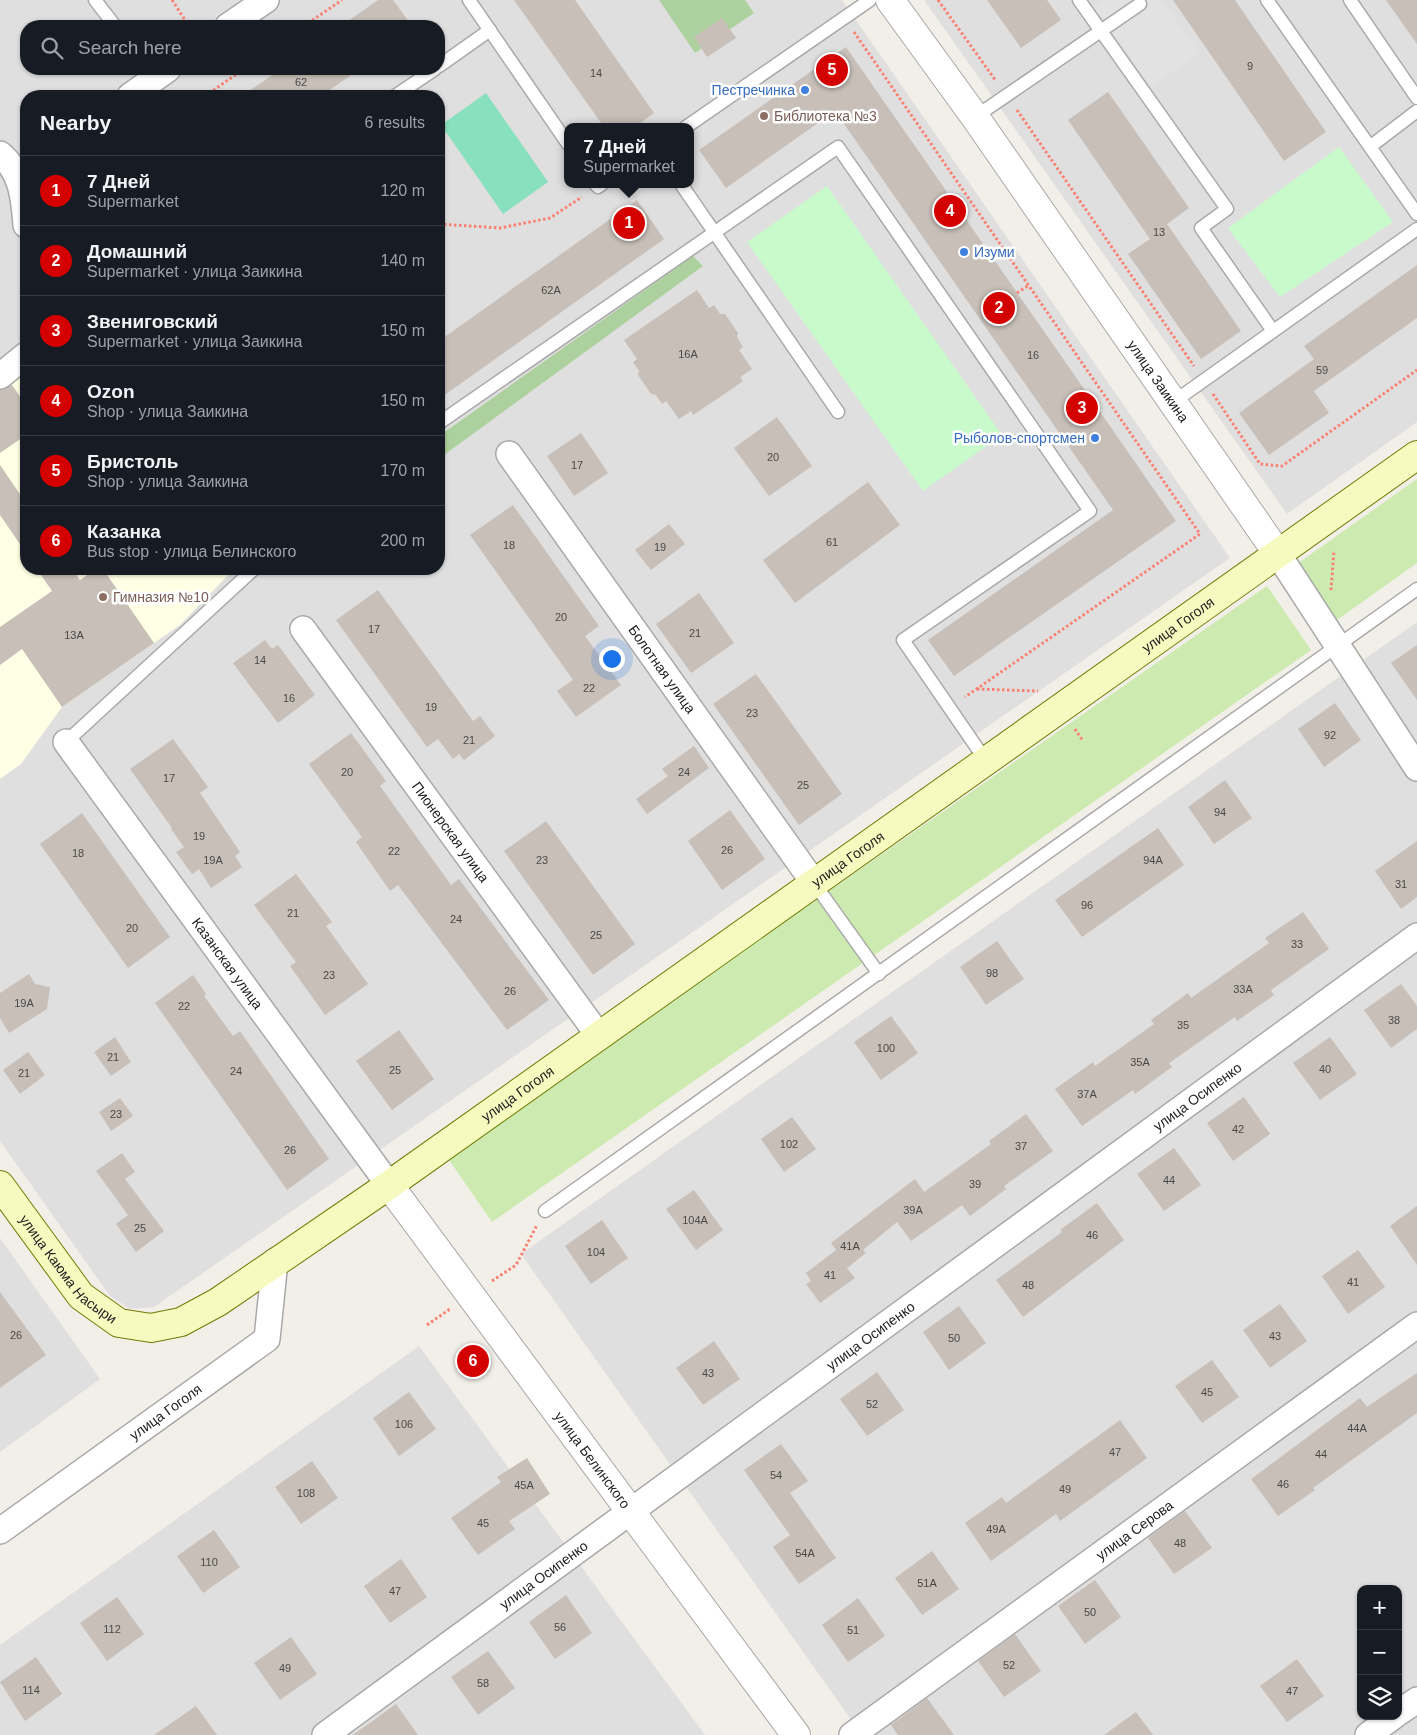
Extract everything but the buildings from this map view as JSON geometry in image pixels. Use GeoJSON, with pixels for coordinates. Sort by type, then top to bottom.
{"type":"FeatureCollection","features":[{"type":"Feature","properties":{"kind":"main road","name":"улица Гоголя"},"geometry":{"type":"LineString","coordinates":[[151,1328],[181,1322],[218,1302],[275,1261],[389,1185],[1417,455]]}},
{"type":"Feature","properties":{"kind":"main road","name":"улица Каюма Насыри"},"geometry":{"type":"LineString","coordinates":[[0,1185],[81,1296],[119,1323],[151,1328]]}},
{"type":"Feature","properties":{"kind":"street"},"geometry":{"type":"LineString","coordinates":[[237,20],[266,0]]}},
{"type":"Feature","properties":{"kind":"street","name":"улица Заикина"},"geometry":{"type":"LineString","coordinates":[[890,0],[975,117],[1278,554],[1337,648],[1417,768]]}},
{"type":"Feature","properties":{"kind":"street"},"geometry":{"type":"LineString","coordinates":[[136,90],[153,75]]}},
{"type":"Feature","properties":{"kind":"street"},"geometry":{"type":"LineString","coordinates":[[0,154],[20,180]]}},
{"type":"Feature","properties":{"kind":"street"},"geometry":{"type":"LineString","coordinates":[[0,376],[20,360]]}},
{"type":"Feature","properties":{"kind":"street","name":"Болотная улица"},"geometry":{"type":"LineString","coordinates":[[509,454],[814,883]]}},
{"type":"Feature","properties":{"kind":"street","name":"Пионерская улица"},"geometry":{"type":"LineString","coordinates":[[303,629],[599,1036]]}},
{"type":"Feature","properties":{"kind":"street","name":"Казанская улица"},"geometry":{"type":"LineString","coordinates":[[66,742],[389,1185]]}},
{"type":"Feature","properties":{"kind":"street","name":"улица Осипенко"},"geometry":{"type":"LineString","coordinates":[[325,1735],[1417,936]]}},
{"type":"Feature","properties":{"kind":"street","name":"улица Белинского"},"geometry":{"type":"LineString","coordinates":[[389,1185],[796,1735]]}},
{"type":"Feature","properties":{"kind":"street","name":"улица Гоголя"},"geometry":{"type":"LineString","coordinates":[[0,1531],[267,1338],[275,1261]]}},
{"type":"Feature","properties":{"kind":"street","name":"улица Серова"},"geometry":{"type":"LineString","coordinates":[[852,1735],[1417,1325]]}},
{"type":"Feature","properties":{"kind":"street"},"geometry":{"type":"LineString","coordinates":[[1402,1710],[1417,1700]]}},
{"type":"Feature","properties":{"kind":"street"},"geometry":{"type":"LineString","coordinates":[[1368,1735],[1389,1720]]}},
{"type":"Feature","properties":{"kind":"lane"},"geometry":{"type":"LineString","coordinates":[[96,0],[111,20]]}},
{"type":"Feature","properties":{"kind":"lane"},"geometry":{"type":"LineString","coordinates":[[470,0],[564,138]]}},
{"type":"Feature","properties":{"kind":"lane"},"geometry":{"type":"LineString","coordinates":[[692,123],[870,0]]}},
{"type":"Feature","properties":{"kind":"lane"},"geometry":{"type":"LineString","coordinates":[[1079,0],[1227,209],[1200,228],[1273,331]]}},
{"type":"Feature","properties":{"kind":"lane"},"geometry":{"type":"LineString","coordinates":[[1267,0],[1417,214]]}},
{"type":"Feature","properties":{"kind":"lane"},"geometry":{"type":"LineString","coordinates":[[1350,0],[1417,98]]}},
{"type":"Feature","properties":{"kind":"lane"},"geometry":{"type":"LineString","coordinates":[[975,117],[1140,4]]}},
{"type":"Feature","properties":{"kind":"lane"},"geometry":{"type":"LineString","coordinates":[[445,62],[490,30]]}},
{"type":"Feature","properties":{"kind":"lane"},"geometry":{"type":"LineString","coordinates":[[404,90],[425,75]]}},
{"type":"Feature","properties":{"kind":"lane"},"geometry":{"type":"LineString","coordinates":[[1371,146],[1417,111]]}},
{"type":"Feature","properties":{"kind":"lane"},"geometry":{"type":"LineString","coordinates":[[445,419],[838,147],[1090,511],[902,640],[986,761]]}},
{"type":"Feature","properties":{"kind":"lane"},"geometry":{"type":"LineString","coordinates":[[684,188],[838,412]]}},
{"type":"Feature","properties":{"kind":"lane"},"geometry":{"type":"LineString","coordinates":[[1172,403],[1417,230]]}},
{"type":"Feature","properties":{"kind":"lane"},"geometry":{"type":"LineString","coordinates":[[66,742],[247,575]]}},
{"type":"Feature","properties":{"kind":"lane"},"geometry":{"type":"LineString","coordinates":[[545,1211],[1337,648],[1417,589]]}},
{"type":"Feature","properties":{"kind":"lane"},"geometry":{"type":"LineString","coordinates":[[814,883],[879,974]]}},
{"type":"Feature","properties":{"kind":"path"},"geometry":{"type":"LineString","coordinates":[[172,0],[185,20]]}},
{"type":"Feature","properties":{"kind":"path"},"geometry":{"type":"LineString","coordinates":[[313,20],[342,0]]}},
{"type":"Feature","properties":{"kind":"path"},"geometry":{"type":"LineString","coordinates":[[938,0],[1075,192],[1260,464],[1282,466],[1417,370]]}},
{"type":"Feature","properties":{"kind":"path"},"geometry":{"type":"LineString","coordinates":[[844,18],[1200,534],[949,708]]}},
{"type":"Feature","properties":{"kind":"path"},"geometry":{"type":"LineString","coordinates":[[214,90],[235,75]]}},
{"type":"Feature","properties":{"kind":"path"},"geometry":{"type":"LineString","coordinates":[[445,224],[500,228],[550,218],[594,188]]}},
{"type":"Feature","properties":{"kind":"path"},"geometry":{"type":"LineString","coordinates":[[1017,293],[1029,286]]}},
{"type":"Feature","properties":{"kind":"path"},"geometry":{"type":"LineString","coordinates":[[427,1325],[516,1265],[545,1211]]}},
{"type":"Feature","properties":{"kind":"shaded area"},"geometry":{"type":"Polygon","coordinates":[[[0,0],[842,0],[1230,558],[154,1307],[130,1309],[110,1296],[0,1141],[0,0]]]}},
{"type":"Feature","properties":{"kind":"shaded area"},"geometry":{"type":"Polygon","coordinates":[[[924,0],[1417,0],[1417,422],[1287,514],[924,0]]]}},
{"type":"Feature","properties":{"kind":"shaded area"},"geometry":{"type":"Polygon","coordinates":[[[1103,0],[1162,0],[1200,53],[1151,87],[1094,6],[1103,0]]]}},
{"type":"Feature","properties":{"kind":"shaded area","name":"Гимназия №10"},"geometry":{"type":"Polygon","coordinates":[[[20,375],[20,575],[228,575],[180,625],[62,707],[21,764],[0,779],[0,390],[20,375]]]}},
{"type":"Feature","properties":{"kind":"shaded area"},"geometry":{"type":"Polygon","coordinates":[[[1417,622],[1417,1735],[862,1735],[521,1254],[1417,622]]]}},
{"type":"Feature","properties":{"kind":"shaded area"},"geometry":{"type":"Polygon","coordinates":[[[0,1238],[100,1379],[0,1452],[0,1238]]]}},
{"type":"Feature","properties":{"kind":"shaded area"},"geometry":{"type":"Polygon","coordinates":[[[419,1346],[705,1735],[0,1735],[0,1645],[419,1346]]]}},
{"type":"Feature","properties":{"kind":"green space"},"geometry":{"type":"Polygon","coordinates":[[[659,0],[745,0],[754,13],[695,53],[659,0]]]}},
{"type":"Feature","properties":{"kind":"green space"},"geometry":{"type":"Polygon","coordinates":[[[486,93],[548,182],[503,214],[445,131],[445,122],[486,93]]]}},
{"type":"Feature","properties":{"kind":"green space"},"geometry":{"type":"Polygon","coordinates":[[[1339,147],[1393,222],[1280,297],[1228,228],[1339,147]]]}},
{"type":"Feature","properties":{"kind":"green space"},"geometry":{"type":"Polygon","coordinates":[[[827,186],[1002,435],[923,491],[747,242],[827,186]]]}},
{"type":"Feature","properties":{"kind":"green space"},"geometry":{"type":"Polygon","coordinates":[[[693,256],[703,266],[445,454],[445,432],[693,256]]]}},
{"type":"Feature","properties":{"kind":"green space"},"geometry":{"type":"Polygon","coordinates":[[[1417,479],[1417,563],[1337,620],[1297,564],[1417,479]]]}},
{"type":"Feature","properties":{"kind":"green space"},"geometry":{"type":"Polygon","coordinates":[[[1267,586],[1311,650],[492,1222],[447,1157],[1267,586]]]}},
{"type":"Feature","properties":{"kind":"place","name":"Бристоль"},"geometry":{"type":"Point","coordinates":[832,70]}},
{"type":"Feature","properties":{"kind":"place","name":"Пестречинка"},"geometry":{"type":"Point","coordinates":[805,90]}},
{"type":"Feature","properties":{"kind":"place","name":"Библиотека №3"},"geometry":{"type":"Point","coordinates":[764,116]}},
{"type":"Feature","properties":{"kind":"place","name":"Ozon"},"geometry":{"type":"Point","coordinates":[950,211]}},
{"type":"Feature","properties":{"kind":"place","name":"7 Дней"},"geometry":{"type":"Point","coordinates":[629,223]}},
{"type":"Feature","properties":{"kind":"place","name":"Изуми"},"geometry":{"type":"Point","coordinates":[964,252]}},
{"type":"Feature","properties":{"kind":"place","name":"Домашний"},"geometry":{"type":"Point","coordinates":[999,308]}},
{"type":"Feature","properties":{"kind":"place","name":"Звениговский"},"geometry":{"type":"Point","coordinates":[1082,408]}},
{"type":"Feature","properties":{"kind":"place","name":"Рыболов-спортсмен"},"geometry":{"type":"Point","coordinates":[1095,438]}},
{"type":"Feature","properties":{"kind":"place","name":"Гимназия №10"},"geometry":{"type":"Point","coordinates":[103,597]}},
{"type":"Feature","properties":{"kind":"place","name":"Казанка"},"geometry":{"type":"Point","coordinates":[473,1361]}}]}
